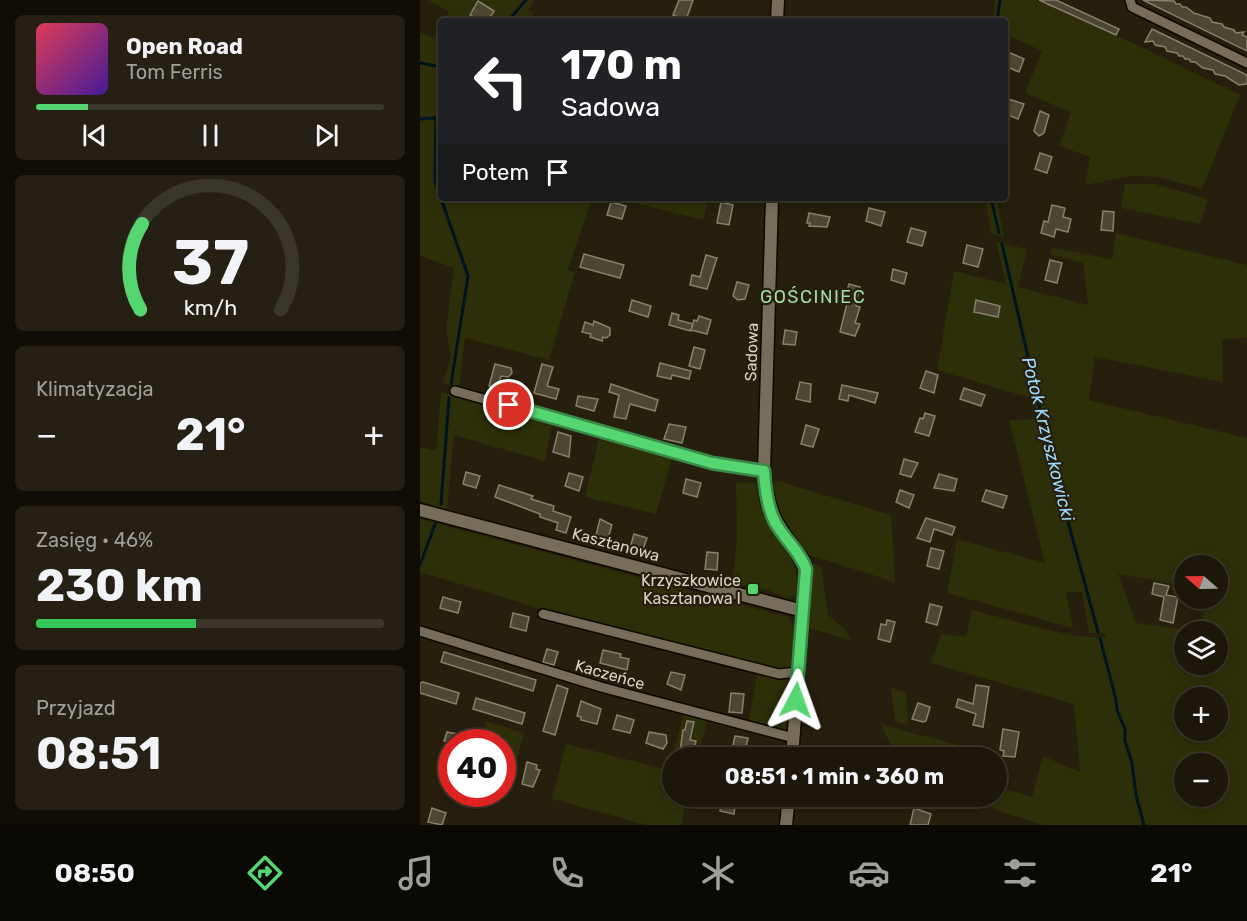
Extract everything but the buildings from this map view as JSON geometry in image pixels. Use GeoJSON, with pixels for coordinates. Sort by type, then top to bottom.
{"type":"FeatureCollection","features":[{"type":"Feature","properties":{"kind":"street"},"geometry":{"type":"LineString","coordinates":[[777,18],[778,0]]}},
{"type":"Feature","properties":{"kind":"street"},"geometry":{"type":"LineString","coordinates":[[1130,0],[1132,7],[1247,63]]}},
{"type":"Feature","properties":{"kind":"street","name":"Sadowa"},"geometry":{"type":"LineString","coordinates":[[772,201],[764,471],[768,502],[774,521],[804,561],[806,569],[793,747]]}},
{"type":"Feature","properties":{"kind":"street"},"geometry":{"type":"LineString","coordinates":[[455,391],[712,463],[764,471]]}},
{"type":"Feature","properties":{"kind":"street","name":"Kasztanowa"},"geometry":{"type":"LineString","coordinates":[[420,510],[803,611]]}},
{"type":"Feature","properties":{"kind":"street"},"geometry":{"type":"LineString","coordinates":[[543,614],[779,674],[799,672]]}},
{"type":"Feature","properties":{"kind":"street","name":"Kaczeńce"},"geometry":{"type":"LineString","coordinates":[[420,631],[601,687],[794,738]]}},
{"type":"Feature","properties":{"kind":"street"},"geometry":{"type":"LineString","coordinates":[[786,825],[788,807]]}},
{"type":"Feature","properties":{"kind":"green space"},"geometry":{"type":"Polygon","coordinates":[[[428,0],[534,0],[528,10],[534,12],[532,18],[446,18],[449,12],[428,0]]]}},
{"type":"Feature","properties":{"kind":"green space"},"geometry":{"type":"Polygon","coordinates":[[[995,0],[1036,0],[1137,45],[1240,95],[1202,189],[1158,177],[1132,176],[1085,185],[1090,157],[1059,146],[1071,112],[1025,93],[1042,51],[1008,35],[1008,18],[993,18],[995,0]]]}},
{"type":"Feature","properties":{"kind":"green space"},"geometry":{"type":"Polygon","coordinates":[[[438,31],[438,201],[591,201],[568,270],[575,272],[549,360],[465,338],[459,387],[443,383],[451,356],[446,329],[454,268],[420,256],[420,32],[433,39],[438,31]]]}},
{"type":"Feature","properties":{"kind":"green space"},"geometry":{"type":"Polygon","coordinates":[[[1125,184],[1155,184],[1208,199],[1200,224],[1121,208],[1125,184]]]}},
{"type":"Feature","properties":{"kind":"green space"},"geometry":{"type":"Polygon","coordinates":[[[626,201],[708,201],[703,220],[626,201]]]}},
{"type":"Feature","properties":{"kind":"green space"},"geometry":{"type":"Polygon","coordinates":[[[986,201],[997,201],[1004,237],[991,234],[986,201]]]}},
{"type":"Feature","properties":{"kind":"green space"},"geometry":{"type":"Polygon","coordinates":[[[1116,233],[1247,265],[1247,338],[1222,339],[1223,382],[1095,357],[1089,400],[1247,438],[1247,825],[1043,825],[985,807],[1007,807],[1007,789],[1032,797],[1043,756],[1080,772],[1074,704],[931,663],[941,634],[966,637],[972,610],[1078,636],[1106,637],[1105,633],[1089,633],[1082,592],[1066,592],[1073,628],[947,593],[957,539],[1045,563],[1009,420],[1038,419],[1034,399],[937,370],[954,271],[1006,284],[996,242],[1027,249],[1018,287],[1088,305],[1083,263],[1050,255],[1052,248],[1112,259],[1116,233]],[[1174,555],[1174,584],[1118,574],[1136,623],[1174,628],[1174,675],[1228,675],[1228,621],[1202,621],[1204,609],[1228,609],[1228,555],[1174,555]]]}},
{"type":"Feature","properties":{"kind":"green space"},"geometry":{"type":"Polygon","coordinates":[[[441,392],[553,421],[545,461],[454,435],[447,510],[420,501],[420,447],[436,451],[441,392]]]}},
{"type":"Feature","properties":{"kind":"green space"},"geometry":{"type":"Polygon","coordinates":[[[600,435],[672,457],[656,514],[585,497],[600,435]]]}},
{"type":"Feature","properties":{"kind":"green space"},"geometry":{"type":"Polygon","coordinates":[[[778,481],[891,515],[895,582],[803,553],[781,522],[771,485],[778,481]]]}},
{"type":"Feature","properties":{"kind":"green space"},"geometry":{"type":"Polygon","coordinates":[[[736,482],[756,483],[761,511],[793,562],[797,583],[795,596],[787,599],[761,588],[732,586],[737,536],[736,482]]]}},
{"type":"Feature","properties":{"kind":"green space"},"geometry":{"type":"Polygon","coordinates":[[[420,519],[788,617],[795,630],[791,669],[779,671],[558,614],[420,572],[420,519]]]}},
{"type":"Feature","properties":{"kind":"green space"},"geometry":{"type":"Polygon","coordinates":[[[809,562],[821,566],[828,615],[844,628],[851,640],[808,628],[809,562]]]}},
{"type":"Feature","properties":{"kind":"green space"},"geometry":{"type":"Polygon","coordinates":[[[758,671],[791,678],[786,733],[748,723],[758,671]]]}},
{"type":"Feature","properties":{"kind":"green space"},"geometry":{"type":"Polygon","coordinates":[[[891,688],[906,692],[908,725],[895,721],[891,688]]]}},
{"type":"Feature","properties":{"kind":"green space"},"geometry":{"type":"Polygon","coordinates":[[[684,713],[708,720],[700,747],[675,747],[684,713]]]}},
{"type":"Feature","properties":{"kind":"green space"},"geometry":{"type":"Polygon","coordinates":[[[486,721],[511,729],[484,729],[486,721]]]}},
{"type":"Feature","properties":{"kind":"green space"},"geometry":{"type":"Polygon","coordinates":[[[880,723],[967,747],[892,747],[880,723]]]}},
{"type":"Feature","properties":{"kind":"green space"},"geometry":{"type":"Polygon","coordinates":[[[516,730],[524,733],[516,763],[516,730]]]}},
{"type":"Feature","properties":{"kind":"green space"},"geometry":{"type":"Polygon","coordinates":[[[566,744],[662,768],[662,807],[685,807],[681,825],[646,825],[552,799],[566,744]]]}},
{"type":"Feature","properties":{"kind":"waterway"},"geometry":{"type":"LineString","coordinates":[[511,18],[526,0]]}},
{"type":"Feature","properties":{"kind":"waterway","name":"Potok Krzyszkowicki"},"geometry":{"type":"LineString","coordinates":[[997,18],[1000,0]]}},
{"type":"Feature","properties":{"kind":"waterway"},"geometry":{"type":"LineString","coordinates":[[420,63],[438,66]]}},
{"type":"Feature","properties":{"kind":"waterway"},"geometry":{"type":"LineString","coordinates":[[438,115],[436,118],[435,181],[438,190]]}},
{"type":"Feature","properties":{"kind":"waterway"},"geometry":{"type":"LineString","coordinates":[[420,119],[436,118]]}},
{"type":"Feature","properties":{"kind":"waterway"},"geometry":{"type":"LineString","coordinates":[[442,201],[468,276],[451,384]]}},
{"type":"Feature","properties":{"kind":"waterway"},"geometry":{"type":"LineString","coordinates":[[992,201],[999,233]]}},
{"type":"Feature","properties":{"kind":"waterway","name":"Potok Krzyszkowicki"},"geometry":{"type":"LineString","coordinates":[[1002,244],[1055,474],[1098,632]]}},
{"type":"Feature","properties":{"kind":"waterway"},"geometry":{"type":"LineString","coordinates":[[441,504],[449,398]]}},
{"type":"Feature","properties":{"kind":"waterway"},"geometry":{"type":"LineString","coordinates":[[420,565],[435,524]]}},
{"type":"Feature","properties":{"kind":"waterway","name":"Potok Krzyszkowicki"},"geometry":{"type":"LineString","coordinates":[[1100,638],[1117,710],[1125,729],[1125,741],[1132,763],[1136,795],[1144,825]]}},
{"type":"Feature","properties":{"kind":"place","name":"Krzyszkowice Kasztanowa I"},"geometry":{"type":"Point","coordinates":[753,589]}},
{"type":"Feature","properties":{"kind":"district","name":"GOŚCINIEC"},"geometry":{"type":"Point","coordinates":[813,297]}},
{"type":"Feature","properties":{"kind":"route"},"geometry":{"type":"LineString","coordinates":[[509,405],[712,463],[764,471],[768,502],[774,521],[804,561],[806,569],[796,700]]}}]}
